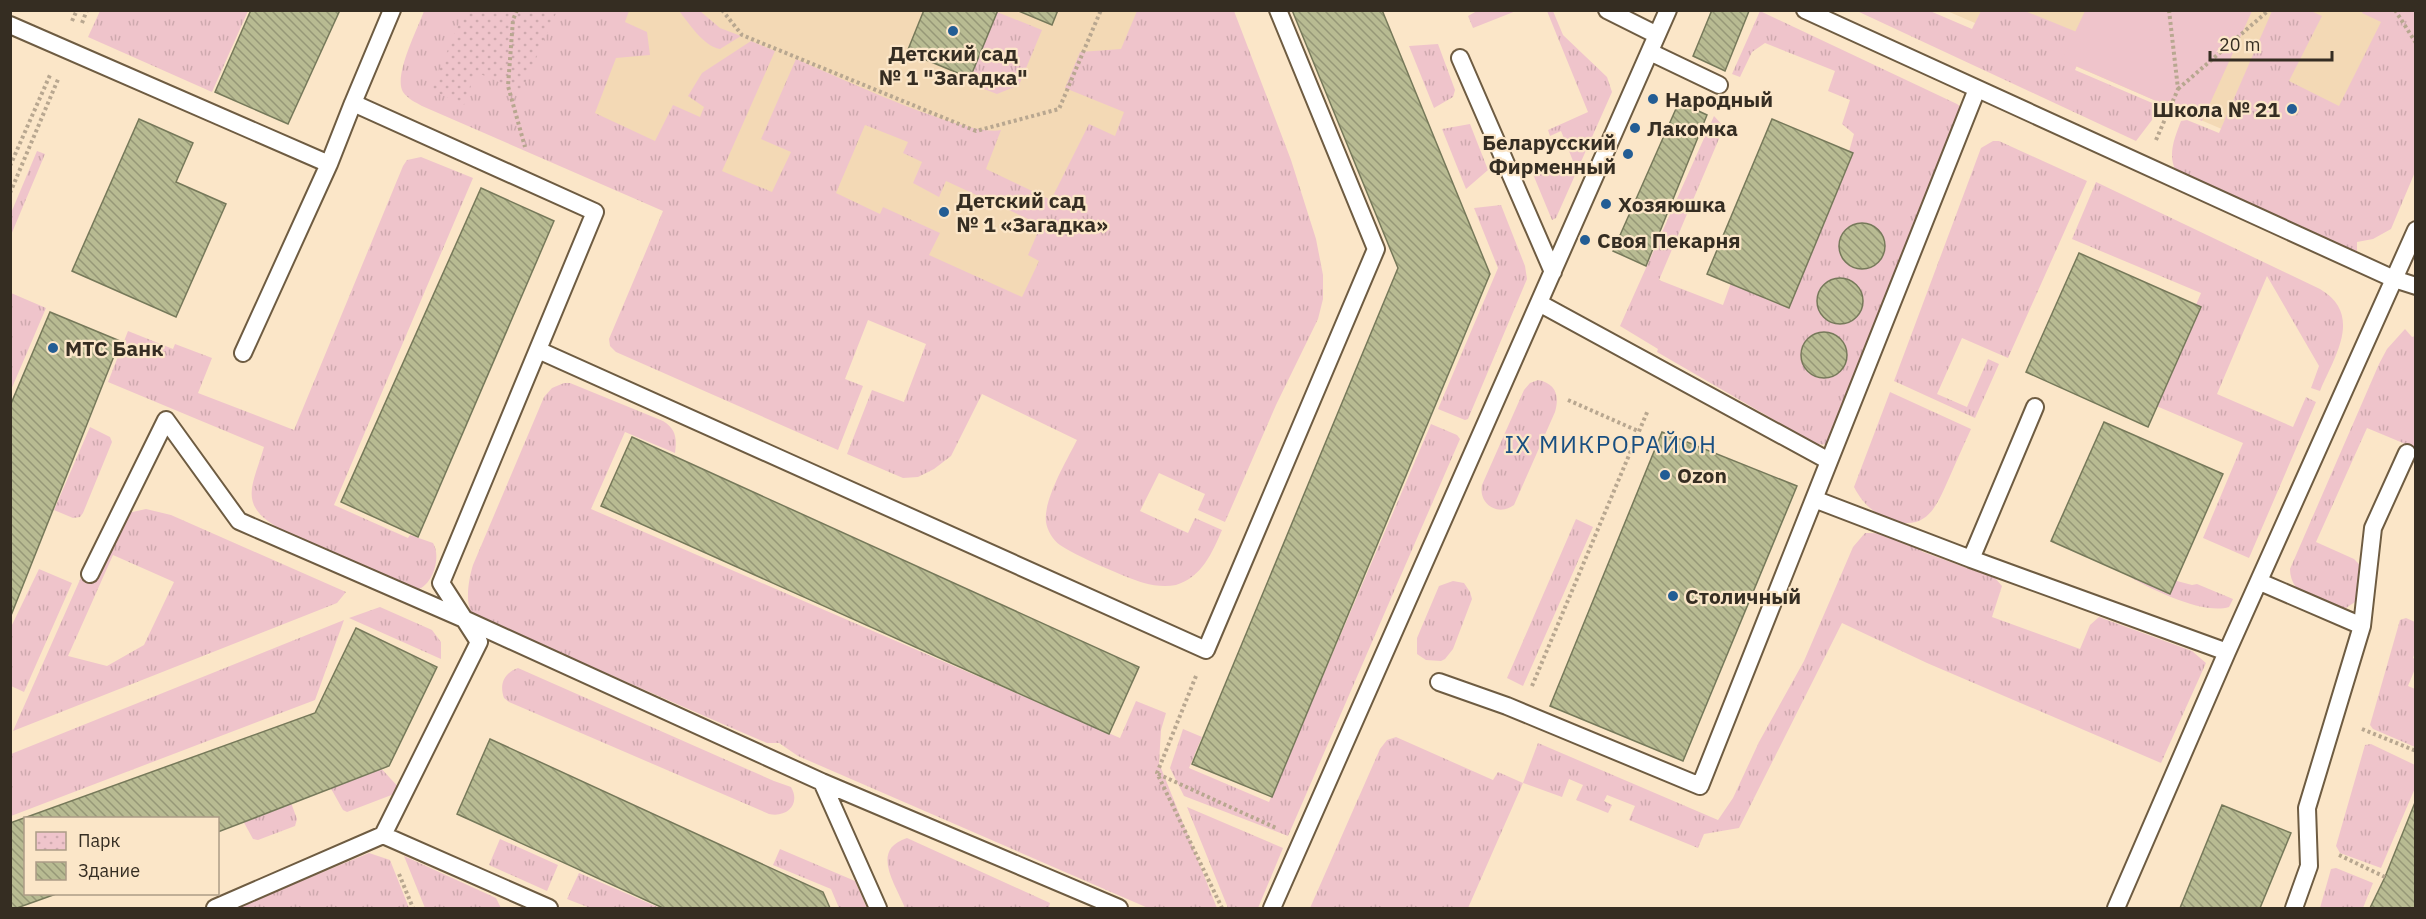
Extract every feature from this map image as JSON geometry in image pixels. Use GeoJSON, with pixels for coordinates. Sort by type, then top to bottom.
{"type":"FeatureCollection","features":[{"type":"Feature","properties":{"kind":"lane"},"geometry":{"type":"LineString","coordinates":[[243,353],[328,164],[392,10]]}},
{"type":"Feature","properties":{"kind":"lane"},"geometry":{"type":"LineString","coordinates":[[538,350],[1206,650],[1376,249],[1278,10]]}},
{"type":"Feature","properties":{"kind":"lane"},"geometry":{"type":"LineString","coordinates":[[1607,10],[1657,35]]}},
{"type":"Feature","properties":{"kind":"lane"},"geometry":{"type":"LineString","coordinates":[[1272,909],[1668,10]]}},
{"type":"Feature","properties":{"kind":"lane"},"geometry":{"type":"LineString","coordinates":[[1804,10],[2394,279],[2415,286]]}},
{"type":"Feature","properties":{"kind":"lane"},"geometry":{"type":"LineString","coordinates":[[10,25],[328,164]]}},
{"type":"Feature","properties":{"kind":"lane"},"geometry":{"type":"LineString","coordinates":[[1650,52],[1719,85]]}},
{"type":"Feature","properties":{"kind":"lane"},"geometry":{"type":"LineString","coordinates":[[1460,58],[1553,272]]}},
{"type":"Feature","properties":{"kind":"lane"},"geometry":{"type":"LineString","coordinates":[[1439,682],[1521,712],[1700,786],[1977,89]]}},
{"type":"Feature","properties":{"kind":"lane"},"geometry":{"type":"LineString","coordinates":[[215,909],[383,835],[479,642],[441,583],[595,212],[352,103]]}},
{"type":"Feature","properties":{"kind":"lane"},"geometry":{"type":"LineString","coordinates":[[2116,909],[2227,652],[2415,230]]}},
{"type":"Feature","properties":{"kind":"lane"},"geometry":{"type":"LineString","coordinates":[[1539,303],[1828,461]]}},
{"type":"Feature","properties":{"kind":"lane"},"geometry":{"type":"LineString","coordinates":[[1971,559],[2036,407]]}},
{"type":"Feature","properties":{"kind":"lane"},"geometry":{"type":"LineString","coordinates":[[90,574],[166,420],[240,520],[822,782],[1119,909]]}},
{"type":"Feature","properties":{"kind":"lane"},"geometry":{"type":"LineString","coordinates":[[2294,909],[2309,866],[2307,808],[2362,626],[2373,528],[2407,453]]}},
{"type":"Feature","properties":{"kind":"lane"},"geometry":{"type":"LineString","coordinates":[[1814,499],[2227,652]]}},
{"type":"Feature","properties":{"kind":"lane"},"geometry":{"type":"LineString","coordinates":[[2260,582],[2362,626]]}},
{"type":"Feature","properties":{"kind":"lane"},"geometry":{"type":"LineString","coordinates":[[822,782],[878,909]]}},
{"type":"Feature","properties":{"kind":"lane"},"geometry":{"type":"LineString","coordinates":[[383,835],[549,909]]}},
{"type":"Feature","properties":{"kind":"path"},"geometry":{"type":"LineString","coordinates":[[10,193],[66,50],[77,10]]}},
{"type":"Feature","properties":{"kind":"path"},"geometry":{"type":"LineString","coordinates":[[10,166],[87,10]]}},
{"type":"Feature","properties":{"kind":"path"},"geometry":{"type":"LineString","coordinates":[[517,10],[513,20],[508,86],[536,186]]}},
{"type":"Feature","properties":{"kind":"path"},"geometry":{"type":"LineString","coordinates":[[722,10],[742,35],[976,131],[1059,109],[1101,10]]}},
{"type":"Feature","properties":{"kind":"path"},"geometry":{"type":"LineString","coordinates":[[2169,10],[2178,89]]}},
{"type":"Feature","properties":{"kind":"path"},"geometry":{"type":"LineString","coordinates":[[2146,165],[2178,89],[2269,10]]}},
{"type":"Feature","properties":{"kind":"path"},"geometry":{"type":"LineString","coordinates":[[2396,10],[2415,43]]}},
{"type":"Feature","properties":{"kind":"path"},"geometry":{"type":"LineString","coordinates":[[1568,400],[1638,431]]}},
{"type":"Feature","properties":{"kind":"path"},"geometry":{"type":"LineString","coordinates":[[1521,712],[1648,410]]}},
{"type":"Feature","properties":{"kind":"path"},"geometry":{"type":"LineString","coordinates":[[1206,650],[1157,773],[1222,909]]}},
{"type":"Feature","properties":{"kind":"path"},"geometry":{"type":"LineString","coordinates":[[2353,725],[2415,751]]}},
{"type":"Feature","properties":{"kind":"path"},"geometry":{"type":"LineString","coordinates":[[1157,773],[1303,840]]}},
{"type":"Feature","properties":{"kind":"path"},"geometry":{"type":"LineString","coordinates":[[2338,854],[2385,877]]}},
{"type":"Feature","properties":{"kind":"shaded area","name":"Детский сад № 1 «Загадка»"},"geometry":{"type":"Polygon","coordinates":[[[572,11],[1184,11],[1049,323],[534,100],[572,11]]]}},
{"type":"Feature","properties":{"kind":"shaded area","name":"Школа № 21"},"geometry":{"type":"Polygon","coordinates":[[[1947,11],[2415,11],[2373,194],[1947,11]]]}},
{"type":"Feature","properties":{"kind":"green space"},"geometry":{"type":"Polygon","coordinates":[[[100,10],[248,11],[212,92],[88,37],[100,10]]]}},
{"type":"Feature","properties":{"kind":"green space"},"geometry":{"type":"Polygon","coordinates":[[[2085,10],[2252,11],[2202,121],[2062,60],[2085,10]]]}},
{"type":"Feature","properties":{"kind":"green space"},"geometry":{"type":"Polygon","coordinates":[[[424,11],[629,11],[625,22],[647,32],[650,55],[616,58],[595,113],[655,141],[673,105],[700,117],[704,107],[688,96],[702,73],[751,41],[775,51],[722,171],[772,192],[791,152],[761,139],[796,59],[931,115],[960,125],[984,130],[1001,130],[986,169],[1051,200],[1089,124],[1115,136],[1124,112],[1065,88],[1080,52],[1121,49],[1137,11],[1234,11],[1291,160],[1316,239],[1323,275],[1323,299],[1318,319],[1276,405],[1225,522],[1198,510],[1205,494],[1159,473],[1140,511],[1188,533],[1195,518],[1222,530],[1205,563],[1185,581],[1172,586],[1164,586],[1137,581],[1114,572],[1060,545],[1048,528],[1046,513],[1057,480],[1077,440],[982,394],[951,456],[934,469],[918,477],[903,478],[847,454],[872,390],[904,402],[926,344],[868,320],[845,379],[863,386],[838,450],[616,352],[610,346],[609,339],[663,211],[422,106],[409,98],[403,92],[401,75],[424,11]],[[865,125],[836,193],[880,214],[883,207],[940,233],[929,255],[1022,297],[1039,261],[1028,255],[1041,225],[946,181],[939,197],[913,183],[922,162],[903,153],[908,142],[865,125]]]}},
{"type":"Feature","properties":{"kind":"green space"},"geometry":{"type":"Polygon","coordinates":[[[464,11],[557,11],[521,92],[476,72],[464,105],[431,90],[464,11]]]}},
{"type":"Feature","properties":{"kind":"green space"},"geometry":{"type":"Polygon","coordinates":[[[679,11],[700,11],[720,28],[741,36],[720,49],[714,47],[697,33],[679,11]]]}},
{"type":"Feature","properties":{"kind":"green space"},"geometry":{"type":"Polygon","coordinates":[[[1477,11],[1516,11],[1473,28],[1468,16],[1477,11]]]}},
{"type":"Feature","properties":{"kind":"green space"},"geometry":{"type":"Polygon","coordinates":[[[1547,11],[1553,11],[1563,35],[1607,77],[1612,92],[1556,218],[1552,220],[1530,167],[1540,163],[1544,173],[1573,161],[1561,131],[1550,136],[1548,130],[1588,112],[1547,11]]]}},
{"type":"Feature","properties":{"kind":"green space"},"geometry":{"type":"Polygon","coordinates":[[[1760,11],[1962,108],[1831,445],[1816,444],[1657,352],[1658,349],[1620,326],[1714,116],[1724,127],[1659,280],[1723,305],[1732,280],[1848,155],[1854,134],[1842,124],[1850,100],[1828,91],[1835,71],[1765,43],[1752,52],[1740,77],[1732,74],[1760,11]]]}},
{"type":"Feature","properties":{"kind":"green space"},"geometry":{"type":"Polygon","coordinates":[[[1857,11],[1930,11],[1972,29],[1981,11],[2025,11],[2089,37],[2075,70],[2157,105],[2152,120],[2136,141],[1857,11]]]}},
{"type":"Feature","properties":{"kind":"green space"},"geometry":{"type":"Polygon","coordinates":[[[2272,11],[2311,11],[2322,16],[2289,81],[2339,106],[2381,22],[2362,13],[2363,11],[2415,11],[2415,172],[2391,229],[2373,239],[2357,242],[2357,251],[2348,250],[2176,171],[2173,165],[2173,146],[2181,121],[2187,120],[2219,133],[2272,11]]]}},
{"type":"Feature","properties":{"kind":"green space"},"geometry":{"type":"Polygon","coordinates":[[[997,12],[1042,30],[1019,85],[997,94],[968,83],[997,12]]]}},
{"type":"Feature","properties":{"kind":"green space"},"geometry":{"type":"Polygon","coordinates":[[[1438,44],[1455,90],[1453,97],[1434,108],[1409,46],[1438,44]]]}},
{"type":"Feature","properties":{"kind":"green space"},"geometry":{"type":"Polygon","coordinates":[[[1470,124],[1488,170],[1466,189],[1442,129],[1470,124]]]}},
{"type":"Feature","properties":{"kind":"green space"},"geometry":{"type":"Polygon","coordinates":[[[1993,141],[1999,141],[2087,181],[2008,358],[1962,338],[1937,394],[1967,407],[1988,359],[1999,364],[1975,418],[1894,381],[1981,148],[1993,141]]]}},
{"type":"Feature","properties":{"kind":"green space"},"geometry":{"type":"Polygon","coordinates":[[[37,151],[45,154],[11,235],[11,213],[37,151]]]}},
{"type":"Feature","properties":{"kind":"green space"},"geometry":{"type":"Polygon","coordinates":[[[421,157],[473,178],[334,505],[408,538],[410,535],[433,543],[436,549],[434,571],[426,584],[415,590],[282,530],[258,512],[253,503],[252,494],[264,447],[108,382],[128,331],[173,349],[175,344],[212,358],[198,393],[294,430],[403,166],[407,160],[421,157]]]}},
{"type":"Feature","properties":{"kind":"green space"},"geometry":{"type":"Polygon","coordinates":[[[2096,182],[2320,289],[2333,299],[2341,311],[2342,337],[2320,391],[2311,388],[2319,366],[2267,276],[2217,394],[2293,427],[2306,397],[2316,402],[2249,558],[2203,538],[2243,443],[2154,405],[2201,293],[2072,239],[2096,182]]]}},
{"type":"Feature","properties":{"kind":"green space"},"geometry":{"type":"Polygon","coordinates":[[[1501,205],[1525,266],[1527,279],[1468,419],[1465,420],[1438,409],[1498,268],[1474,208],[1501,205]]]}},
{"type":"Feature","properties":{"kind":"green space"},"geometry":{"type":"Polygon","coordinates":[[[11,293],[46,308],[11,390],[11,293]]]}},
{"type":"Feature","properties":{"kind":"green space"},"geometry":{"type":"Polygon","coordinates":[[[2405,329],[2412,337],[2415,336],[2415,448],[2367,428],[2316,542],[2354,559],[2361,566],[2355,602],[2346,608],[2328,606],[2309,599],[2302,593],[2291,578],[2290,569],[2379,364],[2387,349],[2405,329]]]}},
{"type":"Feature","properties":{"kind":"green space"},"geometry":{"type":"Polygon","coordinates":[[[1538,380],[1549,384],[1555,391],[1557,400],[1555,412],[1514,505],[1502,510],[1490,507],[1483,498],[1482,485],[1524,390],[1530,383],[1538,380]]]}},
{"type":"Feature","properties":{"kind":"green space"},"geometry":{"type":"Polygon","coordinates":[[[570,383],[663,421],[671,427],[676,438],[675,453],[625,432],[591,509],[1120,738],[1136,701],[1166,713],[1161,730],[1159,763],[1217,908],[1148,908],[798,756],[779,743],[767,743],[473,615],[468,597],[473,565],[544,397],[552,388],[570,383]]]}},
{"type":"Feature","properties":{"kind":"green space"},"geometry":{"type":"Polygon","coordinates":[[[1890,392],[1971,429],[1936,505],[1923,519],[1915,522],[1904,523],[1879,514],[1865,503],[1854,487],[1890,392]]]}},
{"type":"Feature","properties":{"kind":"green space"},"geometry":{"type":"Polygon","coordinates":[[[1431,424],[1457,435],[1460,439],[1288,836],[1184,796],[1170,768],[1183,729],[1202,737],[1189,768],[1269,802],[1431,424]]]}},
{"type":"Feature","properties":{"kind":"green space"},"geometry":{"type":"Polygon","coordinates":[[[90,427],[110,437],[112,442],[83,513],[80,517],[73,518],[54,510],[90,427]]]}},
{"type":"Feature","properties":{"kind":"green space"},"geometry":{"type":"Polygon","coordinates":[[[146,509],[171,515],[346,592],[337,603],[13,731],[86,566],[128,513],[146,509]],[[113,555],[68,656],[107,666],[144,645],[174,582],[113,555]]]}},
{"type":"Feature","properties":{"kind":"green space"},"geometry":{"type":"Polygon","coordinates":[[[1576,519],[1593,527],[1523,686],[1507,678],[1576,519]]]}},
{"type":"Feature","properties":{"kind":"green space"},"geometry":{"type":"Polygon","coordinates":[[[1865,533],[1896,538],[1923,552],[1995,578],[2002,586],[1992,617],[2080,649],[2090,625],[2099,617],[2192,651],[2206,663],[2161,763],[1927,663],[1842,623],[1739,828],[1704,834],[1698,848],[1629,820],[1635,806],[1607,795],[1604,801],[1612,805],[1608,813],[1576,800],[1583,785],[1569,779],[1562,797],[1523,783],[1538,743],[1718,820],[1733,798],[1759,742],[1804,661],[1853,547],[1865,533]]]}},
{"type":"Feature","properties":{"kind":"green space"},"geometry":{"type":"Polygon","coordinates":[[[2138,563],[2175,576],[2177,581],[2197,584],[2233,599],[2229,607],[2219,609],[2180,600],[2132,578],[2138,563]]]}},
{"type":"Feature","properties":{"kind":"green space"},"geometry":{"type":"Polygon","coordinates":[[[39,569],[72,583],[24,692],[11,686],[11,627],[39,569]]]}},
{"type":"Feature","properties":{"kind":"green space"},"geometry":{"type":"Polygon","coordinates":[[[1453,581],[1464,583],[1472,599],[1453,649],[1441,661],[1426,660],[1417,654],[1417,638],[1439,586],[1453,581]]]}},
{"type":"Feature","properties":{"kind":"green space"},"geometry":{"type":"Polygon","coordinates":[[[380,607],[432,630],[441,642],[441,659],[349,618],[380,607]]]}},
{"type":"Feature","properties":{"kind":"green space"},"geometry":{"type":"Polygon","coordinates":[[[2406,618],[2415,622],[2413,658],[2415,669],[2408,686],[2415,689],[2415,747],[2373,729],[2370,725],[2400,620],[2406,618]]]}},
{"type":"Feature","properties":{"kind":"green space"},"geometry":{"type":"Polygon","coordinates":[[[344,620],[315,700],[11,816],[11,754],[344,620]]]}},
{"type":"Feature","properties":{"kind":"green space"},"geometry":{"type":"Polygon","coordinates":[[[518,668],[791,787],[794,793],[793,804],[787,812],[769,814],[509,702],[504,698],[502,688],[504,680],[509,673],[518,668]]]}},
{"type":"Feature","properties":{"kind":"green space"},"geometry":{"type":"Polygon","coordinates":[[[1396,737],[1493,780],[1498,772],[1523,783],[1468,908],[1310,908],[1380,749],[1387,740],[1396,737]]]}},
{"type":"Feature","properties":{"kind":"green space"},"geometry":{"type":"Polygon","coordinates":[[[2371,744],[2415,765],[2415,788],[2381,868],[2340,853],[2336,846],[2365,745],[2371,744]]]}},
{"type":"Feature","properties":{"kind":"green space"},"geometry":{"type":"Polygon","coordinates":[[[378,765],[402,791],[347,812],[343,810],[329,785],[378,765]]]}},
{"type":"Feature","properties":{"kind":"green space"},"geometry":{"type":"Polygon","coordinates":[[[290,800],[297,819],[295,826],[258,840],[253,839],[242,819],[290,800]]]}},
{"type":"Feature","properties":{"kind":"green space"},"geometry":{"type":"Polygon","coordinates":[[[1187,807],[1283,848],[1258,908],[1228,908],[1187,807]]]}},
{"type":"Feature","properties":{"kind":"green space"},"geometry":{"type":"Polygon","coordinates":[[[907,838],[1050,903],[1049,907],[1052,908],[905,908],[891,878],[887,859],[896,843],[907,838]]]}},
{"type":"Feature","properties":{"kind":"green space"},"geometry":{"type":"Polygon","coordinates":[[[500,839],[558,865],[547,891],[489,865],[500,839]]]}},
{"type":"Feature","properties":{"kind":"green space"},"geometry":{"type":"Polygon","coordinates":[[[780,849],[855,881],[867,908],[839,908],[831,889],[773,865],[780,849]]]}},
{"type":"Feature","properties":{"kind":"green space"},"geometry":{"type":"Polygon","coordinates":[[[369,853],[390,860],[409,908],[235,908],[369,853]]]}},
{"type":"Feature","properties":{"kind":"green space"},"geometry":{"type":"Polygon","coordinates":[[[404,856],[496,898],[501,908],[425,908],[404,856]]]}},
{"type":"Feature","properties":{"kind":"green space"},"geometry":{"type":"Polygon","coordinates":[[[2336,868],[2373,883],[2363,908],[2320,908],[2331,869],[2336,868]]]}},
{"type":"Feature","properties":{"kind":"green space"},"geometry":{"type":"Polygon","coordinates":[[[579,873],[660,908],[590,908],[567,899],[579,873]]]}},
{"type":"Feature","properties":{"kind":"building"},"geometry":{"type":"Polygon","coordinates":[[[251,10],[340,10],[288,124],[215,92],[251,10]]]}},
{"type":"Feature","properties":{"kind":"building","name":"Детский сад № 1 \"Загадка\""},"geometry":{"type":"Polygon","coordinates":[[[924,10],[998,10],[970,78],[907,52],[924,10]]]}},
{"type":"Feature","properties":{"kind":"building","name":"Детский сад № 1 \"Загадка\""},"geometry":{"type":"Polygon","coordinates":[[[1016,10],[1058,10],[1052,25],[1016,10]]]}},
{"type":"Feature","properties":{"kind":"building"},"geometry":{"type":"Polygon","coordinates":[[[1292,10],[1382,10],[1490,274],[1272,797],[1192,764],[1398,268],[1292,10]]]}},
{"type":"Feature","properties":{"kind":"building"},"geometry":{"type":"Polygon","coordinates":[[[1712,10],[1749,11],[1725,71],[1693,56],[1712,10]]]}},
{"type":"Feature","properties":{"kind":"building"},"geometry":{"type":"Polygon","coordinates":[[[1679,102],[1707,115],[1646,266],[1613,251],[1679,102]]]}},
{"type":"Feature","properties":{"kind":"building"},"geometry":{"type":"Polygon","coordinates":[[[139,119],[193,143],[176,182],[226,204],[176,317],[72,271],[139,119]]]}},
{"type":"Feature","properties":{"kind":"building"},"geometry":{"type":"Polygon","coordinates":[[[1772,119],[1853,153],[1789,308],[1707,274],[1772,119]]]}},
{"type":"Feature","properties":{"kind":"building"},"geometry":{"type":"Polygon","coordinates":[[[481,188],[554,221],[418,537],[341,502],[481,188]]]}},
{"type":"Feature","properties":{"kind":"building"},"geometry":{"type":"Polygon","coordinates":[[[1862,223],[1878,230],[1885,246],[1878,262],[1862,269],[1846,262],[1839,246],[1846,230],[1862,223]]]}},
{"type":"Feature","properties":{"kind":"building"},"geometry":{"type":"Polygon","coordinates":[[[2079,253],[2201,307],[2148,427],[2026,372],[2079,253]]]}},
{"type":"Feature","properties":{"kind":"building"},"geometry":{"type":"Polygon","coordinates":[[[1840,278],[1856,285],[1863,301],[1856,317],[1840,324],[1824,317],[1817,301],[1824,285],[1840,278]]]}},
{"type":"Feature","properties":{"kind":"building"},"geometry":{"type":"Polygon","coordinates":[[[50,312],[120,341],[10,618],[10,406],[50,312]]]}},
{"type":"Feature","properties":{"kind":"building"},"geometry":{"type":"Polygon","coordinates":[[[1824,332],[1840,339],[1847,355],[1840,371],[1824,378],[1808,371],[1801,355],[1808,339],[1824,332]]]}},
{"type":"Feature","properties":{"kind":"building"},"geometry":{"type":"Polygon","coordinates":[[[2104,422],[2223,474],[2170,594],[2051,541],[2104,422]]]}},
{"type":"Feature","properties":{"kind":"building","name":"Столичный"},"geometry":{"type":"Polygon","coordinates":[[[1662,432],[1797,486],[1683,761],[1550,706],[1662,432]]]}},
{"type":"Feature","properties":{"kind":"building"},"geometry":{"type":"Polygon","coordinates":[[[632,437],[1139,667],[1109,734],[601,506],[632,437]]]}},
{"type":"Feature","properties":{"kind":"building"},"geometry":{"type":"Polygon","coordinates":[[[356,628],[437,667],[389,766],[219,832],[219,817],[27,817],[315,713],[356,628]]]}},
{"type":"Feature","properties":{"kind":"building"},"geometry":{"type":"Polygon","coordinates":[[[490,739],[823,892],[830,908],[663,908],[457,814],[490,739]]]}},
{"type":"Feature","properties":{"kind":"building"},"geometry":{"type":"Polygon","coordinates":[[[2416,800],[2416,908],[2370,908],[2385,877],[2416,800]]]}},
{"type":"Feature","properties":{"kind":"building"},"geometry":{"type":"Polygon","coordinates":[[[2222,805],[2291,833],[2260,908],[2180,908],[2222,805]]]}},
{"type":"Feature","properties":{"kind":"building"},"geometry":{"type":"Polygon","coordinates":[[[24,818],[24,895],[53,895],[17,908],[10,908],[10,823],[24,818]]]}},
{"type":"Feature","properties":{"kind":"place","name":"Детский сад № 1 \"Загадка\""},"geometry":{"type":"Point","coordinates":[953,31]}},
{"type":"Feature","properties":{"kind":"place","name":"Народный"},"geometry":{"type":"Point","coordinates":[1653,99]}},
{"type":"Feature","properties":{"kind":"place","name":"Школа № 21"},"geometry":{"type":"Point","coordinates":[2292,109]}},
{"type":"Feature","properties":{"kind":"place","name":"Лакомка"},"geometry":{"type":"Point","coordinates":[1635,128]}},
{"type":"Feature","properties":{"kind":"place","name":"Беларусский Фирменный"},"geometry":{"type":"Point","coordinates":[1628,154]}},
{"type":"Feature","properties":{"kind":"place","name":"Хозяюшка"},"geometry":{"type":"Point","coordinates":[1606,204]}},
{"type":"Feature","properties":{"kind":"place","name":"Детский сад № 1 «Загадка»"},"geometry":{"type":"Point","coordinates":[944,212]}},
{"type":"Feature","properties":{"kind":"place","name":"Своя Пекарня"},"geometry":{"type":"Point","coordinates":[1585,240]}},
{"type":"Feature","properties":{"kind":"place","name":"МТС Банк"},"geometry":{"type":"Point","coordinates":[53,348]}},
{"type":"Feature","properties":{"kind":"place","name":"Ozon"},"geometry":{"type":"Point","coordinates":[1665,475]}},
{"type":"Feature","properties":{"kind":"place","name":"Столичный"},"geometry":{"type":"Point","coordinates":[1673,596]}},
{"type":"Feature","properties":{"kind":"district","name":"IX МИКРОРАЙОН"},"geometry":{"type":"Point","coordinates":[1611,444]}}]}
